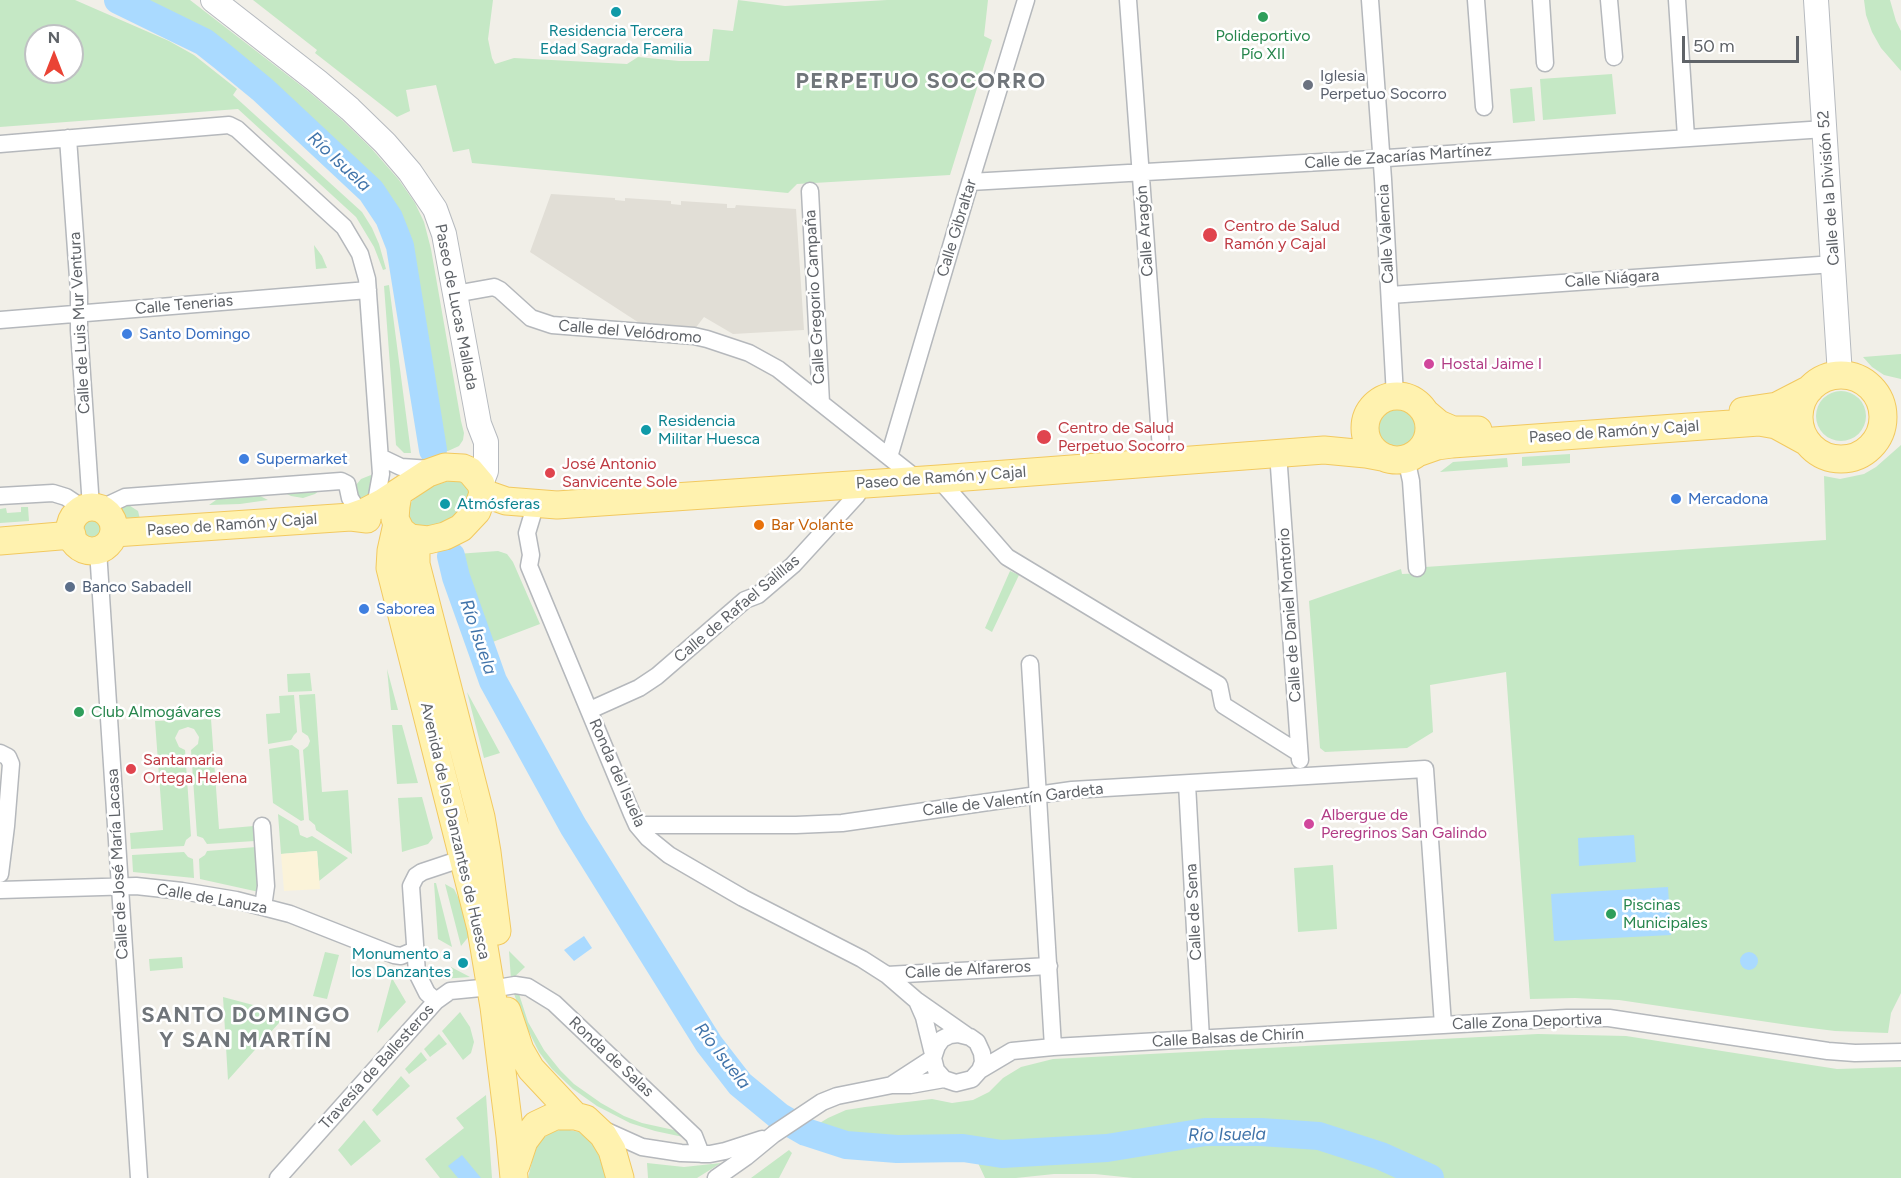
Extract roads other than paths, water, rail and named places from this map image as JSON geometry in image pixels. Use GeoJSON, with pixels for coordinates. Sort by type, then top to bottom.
{"type":"FeatureCollection","features":[{"type":"Feature","properties":{"kind":"main road","name":"Paseo de Lucas Mallada"},"geometry":{"type":"LineString","coordinates":[[213,0],[350,108],[413,175],[435,209],[441,224],[479,424],[486,442],[486,471],[482,488]]}},
{"type":"Feature","properties":{"kind":"main road","name":"Calle de la División 52"},"geometry":{"type":"LineString","coordinates":[[1816,0],[1840,375]]}},
{"type":"Feature","properties":{"kind":"main road"},"geometry":{"type":"LineString","coordinates":[[1869,386],[1881,406],[1882,423],[1872,445],[1858,455],[1843,458],[1834,458],[1819,453],[1807,442],[1800,427],[1799,411],[1809,389],[1823,379],[1840,375],[1855,378],[1885,393],[1901,397]]}},
{"type":"Feature","properties":{"kind":"main road","name":"Paseo de Ramón y Cajal"},"geometry":{"type":"LineString","coordinates":[[1426,413],[1446,427],[1472,430],[1758,410],[1784,403],[1809,389]]}},
{"type":"Feature","properties":{"kind":"main road"},"geometry":{"type":"LineString","coordinates":[[1395,396],[1413,400],[1426,413],[1430,425],[1428,438],[1403,456],[1372,447],[1366,436],[1365,424],[1369,412],[1377,403],[1395,396]]}},
{"type":"Feature","properties":{"kind":"main road","name":"Paseo de Ramón y Cajal"},"geometry":{"type":"LineString","coordinates":[[419,540],[438,538],[461,528],[545,509],[1278,453],[1324,450],[1403,456],[1452,444],[1759,422],[1776,425],[1807,442]]}},
{"type":"Feature","properties":{"kind":"main road","name":"Paseo de Lucas Mallada"},"geometry":{"type":"LineString","coordinates":[[440,468],[458,461],[469,453],[475,442],[479,424]]}},
{"type":"Feature","properties":{"kind":"main road","name":"Paseo de Ramón y Cajal"},"geometry":{"type":"LineString","coordinates":[[1324,450],[1347,439],[1365,424]]}},
{"type":"Feature","properties":{"kind":"main road"},"geometry":{"type":"LineString","coordinates":[[1877,438],[1901,425]]}},
{"type":"Feature","properties":{"kind":"main road","name":"Paseo de Ramón y Cajal"},"geometry":{"type":"LineString","coordinates":[[98,522],[380,510],[440,468],[463,468],[470,471],[482,488],[506,501],[545,509]]}},
{"type":"Feature","properties":{"kind":"main road"},"geometry":{"type":"LineString","coordinates":[[461,528],[477,511],[482,488]]}},
{"type":"Feature","properties":{"kind":"main road"},"geometry":{"type":"LineString","coordinates":[[390,568],[380,532],[373,525],[380,510],[405,536],[419,540]]}},
{"type":"Feature","properties":{"kind":"main road","name":"Avenida de los Danzantes de Huesca"},"geometry":{"type":"LineString","coordinates":[[380,510],[391,551],[390,568],[476,854]]}},
{"type":"Feature","properties":{"kind":"main road"},"geometry":{"type":"LineString","coordinates":[[0,541],[72,536],[71,523],[78,512],[98,522]]}},
{"type":"Feature","properties":{"kind":"main road","name":"Avenida de los Danzantes de Huesca"},"geometry":{"type":"LineString","coordinates":[[419,540],[416,564],[481,817],[476,854],[481,928],[497,987],[520,1050],[538,1078],[603,1135],[612,1150],[620,1178]]}},
{"type":"Feature","properties":{"kind":"main road","name":"Avenida de los Danzantes de Huesca"},"geometry":{"type":"LineString","coordinates":[[497,987],[514,1178]]}},
{"type":"Feature","properties":{"kind":"main road"},"geometry":{"type":"LineString","coordinates":[[514,1178],[521,1148],[529,1133],[545,1120],[555,1116],[585,1121]]}},
{"type":"Feature","properties":{"kind":"street","name":"Calle Gibraltar"},"geometry":{"type":"LineString","coordinates":[[889,457],[1026,0]]}},
{"type":"Feature","properties":{"kind":"street","name":"Calle Aragón"},"geometry":{"type":"LineString","coordinates":[[1128,0],[1162,463]]}},
{"type":"Feature","properties":{"kind":"street","name":"Calle Valencia"},"geometry":{"type":"LineString","coordinates":[[1370,0],[1382,158],[1395,396]]}},
{"type":"Feature","properties":{"kind":"street"},"geometry":{"type":"LineString","coordinates":[[1476,0],[1484,107]]}},
{"type":"Feature","properties":{"kind":"street"},"geometry":{"type":"LineString","coordinates":[[1541,0],[1545,63]]}},
{"type":"Feature","properties":{"kind":"street"},"geometry":{"type":"LineString","coordinates":[[1609,0],[1614,57]]}},
{"type":"Feature","properties":{"kind":"street"},"geometry":{"type":"LineString","coordinates":[[1677,0],[1686,137]]}},
{"type":"Feature","properties":{"kind":"street"},"geometry":{"type":"LineString","coordinates":[[0,144],[224,125],[234,127],[344,227],[360,254],[365,268],[368,290],[381,474],[380,510]]}},
{"type":"Feature","properties":{"kind":"street","name":"Calle de Zacarías Martínez"},"geometry":{"type":"LineString","coordinates":[[970,182],[1825,129]]}},
{"type":"Feature","properties":{"kind":"street","name":"Calle de Luis Mur Ventura"},"geometry":{"type":"LineString","coordinates":[[68,138],[79,314],[98,522]]}},
{"type":"Feature","properties":{"kind":"street","name":"Calle Gregorio Campaña"},"geometry":{"type":"LineString","coordinates":[[810,191],[820,404]]}},
{"type":"Feature","properties":{"kind":"street","name":"Calle Niágara"},"geometry":{"type":"LineString","coordinates":[[1390,295],[1834,264]]}},
{"type":"Feature","properties":{"kind":"street","name":"Calle del Velódromo"},"geometry":{"type":"LineString","coordinates":[[455,294],[494,288],[531,318],[552,326],[707,339],[749,353],[778,369],[889,457],[928,480],[1007,557],[1219,685],[1223,705],[1299,753]]}},
{"type":"Feature","properties":{"kind":"street","name":"Calle Tenerias"},"geometry":{"type":"LineString","coordinates":[[0,320],[368,290]]}},
{"type":"Feature","properties":{"kind":"street","name":"Calle de Daniel Montorio"},"geometry":{"type":"LineString","coordinates":[[1278,453],[1302,776]]}},
{"type":"Feature","properties":{"kind":"street"},"geometry":{"type":"LineString","coordinates":[[1403,456],[1410,474],[1417,568]]}},
{"type":"Feature","properties":{"kind":"street"},"geometry":{"type":"LineString","coordinates":[[380,457],[400,467],[440,468]]}},
{"type":"Feature","properties":{"kind":"street"},"geometry":{"type":"LineString","coordinates":[[380,457],[386,471],[380,510]]}},
{"type":"Feature","properties":{"kind":"street"},"geometry":{"type":"LineString","coordinates":[[0,496],[53,493],[66,497],[98,522],[110,504],[125,497],[341,481],[347,484],[350,498],[380,510]]}},
{"type":"Feature","properties":{"kind":"street","name":"Calle de Rafael Salillas"},"geometry":{"type":"LineString","coordinates":[[590,710],[639,688],[657,676],[745,600],[758,595],[794,565],[849,504],[863,484]]}},
{"type":"Feature","properties":{"kind":"street","name":"Ronda del Isuela"},"geometry":{"type":"LineString","coordinates":[[545,509],[527,533],[531,555],[529,566],[637,825],[648,838],[669,855],[743,898],[862,959],[970,1037]]}},
{"type":"Feature","properties":{"kind":"street","name":"Calle de José María Lacasa"},"geometry":{"type":"LineString","coordinates":[[98,522],[139,1178]]}},
{"type":"Feature","properties":{"kind":"street"},"geometry":{"type":"LineString","coordinates":[[1030,664],[1053,1047]]}},
{"type":"Feature","properties":{"kind":"street"},"geometry":{"type":"LineString","coordinates":[[0,753],[8,756],[11,764],[0,874]]}},
{"type":"Feature","properties":{"kind":"street","name":"Calle de Valentín Gardeta"},"geometry":{"type":"LineString","coordinates":[[637,825],[842,823],[1072,790],[1425,769]]}},
{"type":"Feature","properties":{"kind":"street","name":"Calle Zona Deportiva"},"geometry":{"type":"LineString","coordinates":[[1425,769],[1443,1025],[1609,1018],[1828,1051],[1901,1052]]}},
{"type":"Feature","properties":{"kind":"street","name":"Calle de Sena"},"geometry":{"type":"LineString","coordinates":[[1187,784],[1201,1039]]}},
{"type":"Feature","properties":{"kind":"street"},"geometry":{"type":"LineString","coordinates":[[262,826],[266,886],[263,907]]}},
{"type":"Feature","properties":{"kind":"street"},"geometry":{"type":"LineString","coordinates":[[436,1001],[421,984],[417,973],[411,891],[414,879],[422,872],[476,854]]}},
{"type":"Feature","properties":{"kind":"street","name":"Calle de Lanuza"},"geometry":{"type":"LineString","coordinates":[[0,890],[136,886],[182,891],[263,907],[316,923],[394,955],[401,956],[415,950]]}},
{"type":"Feature","properties":{"kind":"street","name":"Calle de Alfareros"},"geometry":{"type":"LineString","coordinates":[[887,975],[1048,966]]}},
{"type":"Feature","properties":{"kind":"street","name":"Ronda de Salas"},"geometry":{"type":"LineString","coordinates":[[497,987],[514,985],[528,987],[554,1003],[694,1136],[701,1154]]}},
{"type":"Feature","properties":{"kind":"street","name":"Travesía de Ballesteros"},"geometry":{"type":"LineString","coordinates":[[279,1178],[436,1001],[450,991],[497,987]]}},
{"type":"Feature","properties":{"kind":"street","name":"Ronda del Isuela"},"geometry":{"type":"LineString","coordinates":[[916,1000],[927,1026],[933,1056]]}},
{"type":"Feature","properties":{"kind":"street","name":"Calle Balsas de Chirín"},"geometry":{"type":"LineString","coordinates":[[980,1070],[1012,1052],[1053,1047],[1443,1025]]}},
{"type":"Feature","properties":{"kind":"street"},"geometry":{"type":"LineString","coordinates":[[716,1178],[774,1134],[822,1102],[837,1096],[892,1084],[910,1085],[944,1079],[964,1083],[972,1079],[980,1070],[983,1062],[982,1053],[970,1037],[958,1034],[946,1037],[937,1046],[933,1056],[892,1084]]}},
{"type":"Feature","properties":{"kind":"street","name":"Calle Balsas de Chirín"},"geometry":{"type":"LineString","coordinates":[[970,1037],[1012,1052]]}},
{"type":"Feature","properties":{"kind":"street"},"geometry":{"type":"LineString","coordinates":[[933,1056],[936,1070],[944,1079]]}},
{"type":"Feature","properties":{"kind":"street"},"geometry":{"type":"LineString","coordinates":[[585,1121],[633,1144],[671,1153],[701,1154],[725,1151],[774,1134]]}},
{"type":"Feature","properties":{"kind":"water"},"geometry":{"type":"Polygon","coordinates":[[[1634,835],[1636,862],[1579,866],[1578,838],[1634,835]]]}},
{"type":"Feature","properties":{"kind":"water","name":"Piscinas Municipales"},"geometry":{"type":"Polygon","coordinates":[[[1668,887],[1671,935],[1554,941],[1551,894],[1668,887]]]}},
{"type":"Feature","properties":{"kind":"water"},"geometry":{"type":"Polygon","coordinates":[[[584,936],[592,948],[574,961],[564,950],[584,936]]]}},
{"type":"Feature","properties":{"kind":"water"},"geometry":{"type":"Polygon","coordinates":[[[1749,952],[1755,955],[1758,961],[1755,967],[1749,970],[1743,967],[1740,961],[1743,955],[1749,952]]]}},
{"type":"Feature","properties":{"kind":"water"},"geometry":{"type":"Polygon","coordinates":[[[462,1155],[481,1178],[458,1178],[448,1166],[462,1155]]]}},
{"type":"Feature","properties":{"kind":"waterway","name":"Río Isuela"},"geometry":{"type":"LineString","coordinates":[[118,0],[204,42],[263,90],[371,191],[389,218],[400,246],[433,450]]}},
{"type":"Feature","properties":{"kind":"waterway","name":"Río Isuela"},"geometry":{"type":"LineString","coordinates":[[451,556],[456,577],[493,681],[573,826],[709,1044],[740,1084],[780,1117],[806,1132],[846,1145],[897,1149],[963,1148],[1002,1154],[1107,1148],[1205,1132],[1261,1132],[1319,1136],[1381,1156],[1430,1178]]}},
{"type":"Feature","properties":{"kind":"place","name":"Residencia Tercera Edad Sagrada Familia"},"geometry":{"type":"Point","coordinates":[616,12]}},
{"type":"Feature","properties":{"kind":"place","name":"Polideportivo Pío XII"},"geometry":{"type":"Point","coordinates":[1263,17]}},
{"type":"Feature","properties":{"kind":"place","name":"Iglesia Perpetuo Socorro"},"geometry":{"type":"Point","coordinates":[1308,85]}},
{"type":"Feature","properties":{"kind":"place","name":"Centro de Salud Ramón y Cajal"},"geometry":{"type":"Point","coordinates":[1210,235]}},
{"type":"Feature","properties":{"kind":"place","name":"Santo Domingo"},"geometry":{"type":"Point","coordinates":[127,334]}},
{"type":"Feature","properties":{"kind":"place","name":"Hostal Jaime I"},"geometry":{"type":"Point","coordinates":[1429,364]}},
{"type":"Feature","properties":{"kind":"place","name":"Residencia Militar Huesca"},"geometry":{"type":"Point","coordinates":[646,430]}},
{"type":"Feature","properties":{"kind":"place","name":"Centro de Salud Perpetuo Socorro"},"geometry":{"type":"Point","coordinates":[1044,437]}},
{"type":"Feature","properties":{"kind":"place","name":"Supermarket"},"geometry":{"type":"Point","coordinates":[244,459]}},
{"type":"Feature","properties":{"kind":"place","name":"José Antonio Sanvicente Sole"},"geometry":{"type":"Point","coordinates":[550,473]}},
{"type":"Feature","properties":{"kind":"place","name":"Mercadona"},"geometry":{"type":"Point","coordinates":[1676,499]}},
{"type":"Feature","properties":{"kind":"place","name":"Atmósferas"},"geometry":{"type":"Point","coordinates":[445,504]}},
{"type":"Feature","properties":{"kind":"place","name":"Bar Volante"},"geometry":{"type":"Point","coordinates":[759,525]}},
{"type":"Feature","properties":{"kind":"place","name":"Banco Sabadell"},"geometry":{"type":"Point","coordinates":[70,587]}},
{"type":"Feature","properties":{"kind":"place","name":"Saborea"},"geometry":{"type":"Point","coordinates":[364,609]}},
{"type":"Feature","properties":{"kind":"place","name":"Club Almogávares"},"geometry":{"type":"Point","coordinates":[79,712]}},
{"type":"Feature","properties":{"kind":"place","name":"Santamaria Ortega Helena"},"geometry":{"type":"Point","coordinates":[131,769]}},
{"type":"Feature","properties":{"kind":"place","name":"Albergue de Peregrinos San Galindo"},"geometry":{"type":"Point","coordinates":[1309,824]}},
{"type":"Feature","properties":{"kind":"place","name":"Piscinas Municipales"},"geometry":{"type":"Point","coordinates":[1611,914]}},
{"type":"Feature","properties":{"kind":"place","name":"Monumento a los Danzantes"},"geometry":{"type":"Point","coordinates":[463,963]}},
{"type":"Feature","properties":{"kind":"district","name":"PERPETUO SOCORRO"},"geometry":{"type":"Point","coordinates":[921,82]}},
{"type":"Feature","properties":{"kind":"district","name":"SANTO DOMINGO Y SAN MARTÍN"},"geometry":{"type":"Point","coordinates":[246,1028]}}]}
